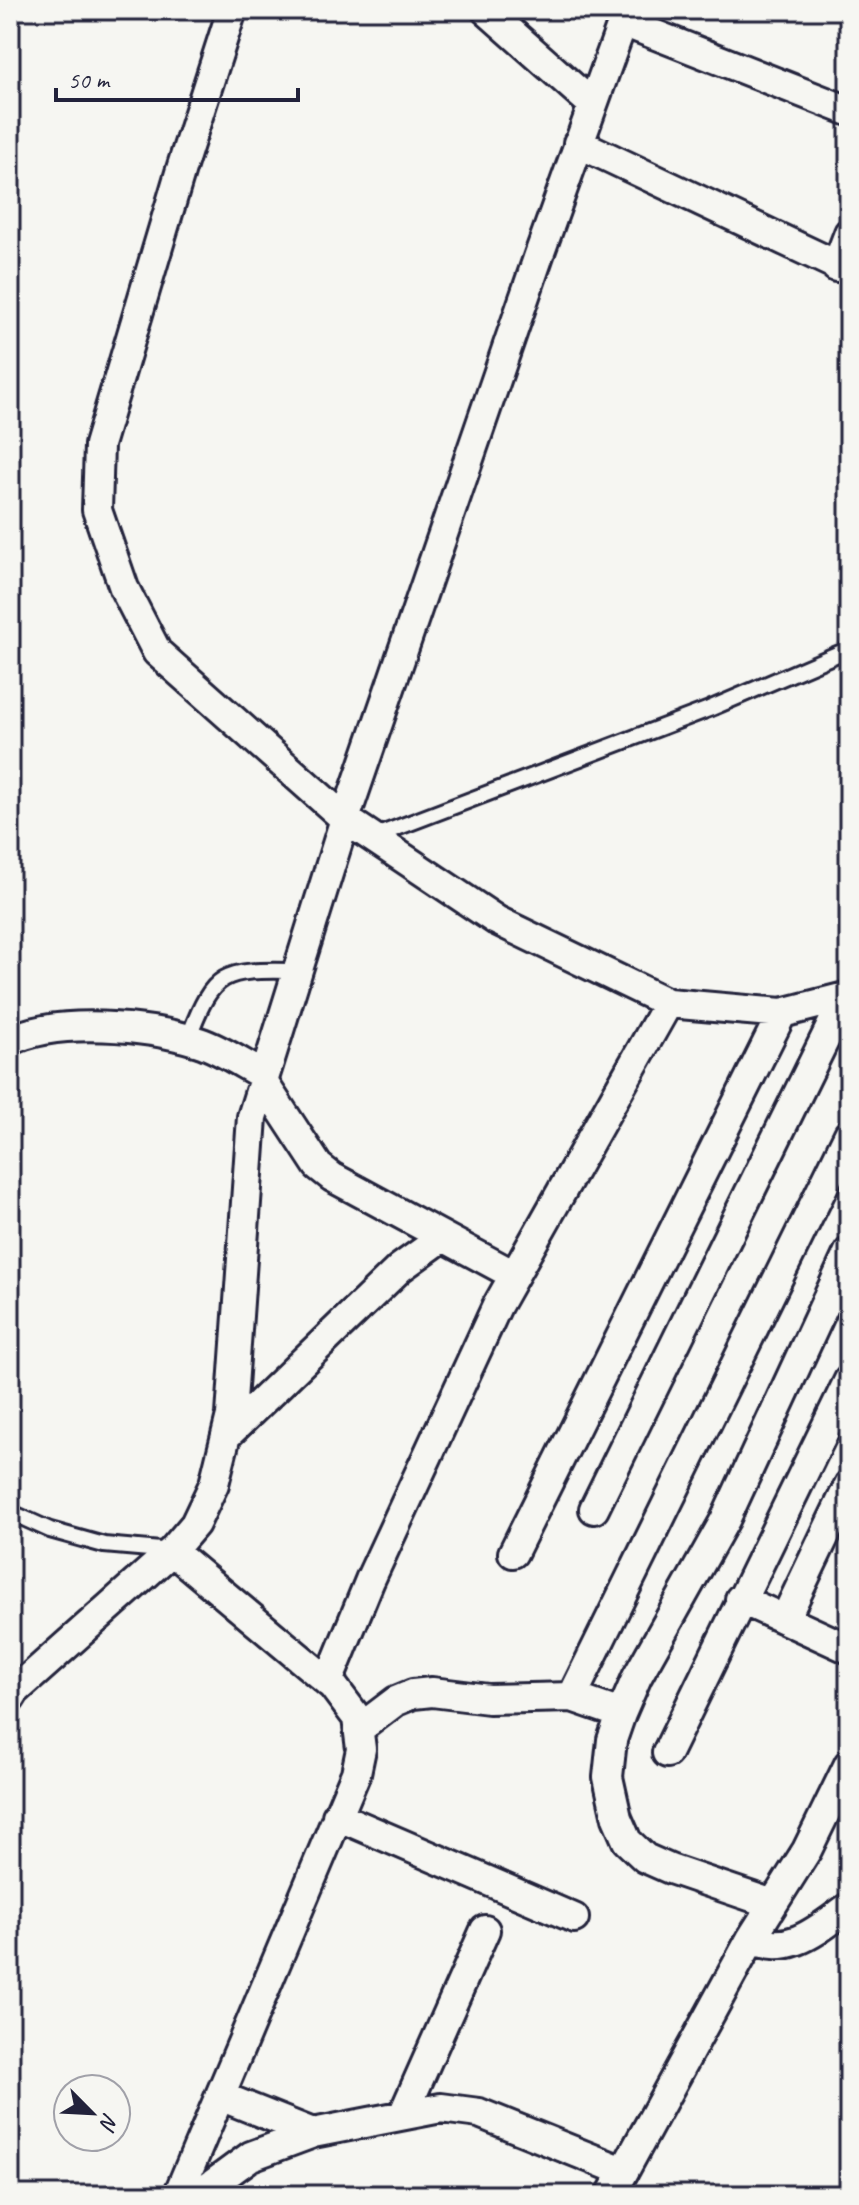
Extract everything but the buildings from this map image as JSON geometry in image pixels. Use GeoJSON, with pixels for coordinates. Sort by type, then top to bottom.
{"type":"FeatureCollection","features":[{"type":"Feature","properties":{"kind":"street"},"geometry":{"type":"LineString","coordinates":[[232,10],[99,445],[97,510],[124,588],[157,652],[345,819],[496,920],[668,1003],[782,1013],[847,996]]}},
{"type":"Feature","properties":{"kind":"street"},"geometry":{"type":"LineString","coordinates":[[486,10],[592,104]]}},
{"type":"Feature","properties":{"kind":"street"},"geometry":{"type":"LineString","coordinates":[[10,1699],[15,1691],[172,1551],[195,1524],[214,1484],[231,1415],[252,1117],[345,819],[578,143],[625,16],[849,111]]}},
{"type":"Feature","properties":{"kind":"street"},"geometry":{"type":"LineString","coordinates":[[578,143],[843,269],[849,233]]}},
{"type":"Feature","properties":{"kind":"street"},"geometry":{"type":"LineString","coordinates":[[594,1509],[847,996]]}},
{"type":"Feature","properties":{"kind":"street"},"geometry":{"type":"LineString","coordinates":[[328,1682],[370,1580],[497,1306],[668,1003]]}},
{"type":"Feature","properties":{"kind":"street"},"geometry":{"type":"LineString","coordinates":[[513,1553],[782,1013]]}},
{"type":"Feature","properties":{"kind":"street"},"geometry":{"type":"LineString","coordinates":[[10,1041],[61,1026],[150,1030],[201,1042],[264,1079],[318,1166],[332,1177],[514,1275]]}},
{"type":"Feature","properties":{"kind":"street"},"geometry":{"type":"LineString","coordinates":[[572,1697],[849,1134]]}},
{"type":"Feature","properties":{"kind":"street"},"geometry":{"type":"LineString","coordinates":[[226,1436],[400,1268],[443,1237]]}},
{"type":"Feature","properties":{"kind":"street"},"geometry":{"type":"LineString","coordinates":[[773,1904],[670,1869],[645,1858],[627,1841],[617,1818],[608,1777],[612,1740],[637,1677],[725,1520],[849,1252]]}},
{"type":"Feature","properties":{"kind":"street"},"geometry":{"type":"LineString","coordinates":[[667,1753],[849,1380]]}},
{"type":"Feature","properties":{"kind":"street"},"geometry":{"type":"LineString","coordinates":[[785,1619],[849,1485]]}},
{"type":"Feature","properties":{"kind":"street"},"geometry":{"type":"LineString","coordinates":[[172,1551],[328,1682],[357,1718],[361,1749],[356,1773],[178,2195]]}},
{"type":"Feature","properties":{"kind":"street"},"geometry":{"type":"LineString","coordinates":[[740,1599],[849,1649]]}},
{"type":"Feature","properties":{"kind":"street"},"geometry":{"type":"LineString","coordinates":[[359,1729],[396,1701],[413,1694],[432,1692],[489,1699],[572,1697],[621,1714]]}},
{"type":"Feature","properties":{"kind":"street"},"geometry":{"type":"LineString","coordinates":[[198,2195],[251,2156],[313,2133],[441,2108],[479,2113],[617,2183],[751,1939],[807,1850],[849,1764]]}},
{"type":"Feature","properties":{"kind":"street"},"geometry":{"type":"LineString","coordinates":[[337,1816],[574,1918]]}},
{"type":"Feature","properties":{"kind":"street"},"geometry":{"type":"LineString","coordinates":[[751,1939],[767,1946],[780,1946],[800,1939],[849,1907]]}},
{"type":"Feature","properties":{"kind":"street"},"geometry":{"type":"LineString","coordinates":[[403,2115],[485,1930]]}},
{"type":"Feature","properties":{"kind":"street"},"geometry":{"type":"LineString","coordinates":[[220,2096],[313,2133]]}},
{"type":"Feature","properties":{"kind":"lane"},"geometry":{"type":"LineString","coordinates":[[373,837],[709,709],[849,649]]}},
{"type":"Feature","properties":{"kind":"lane"},"geometry":{"type":"LineString","coordinates":[[188,1039],[201,1003],[224,976],[248,970],[297,971]]}},
{"type":"Feature","properties":{"kind":"lane"},"geometry":{"type":"LineString","coordinates":[[10,1512],[50,1530],[104,1545],[172,1551]]}}]}
